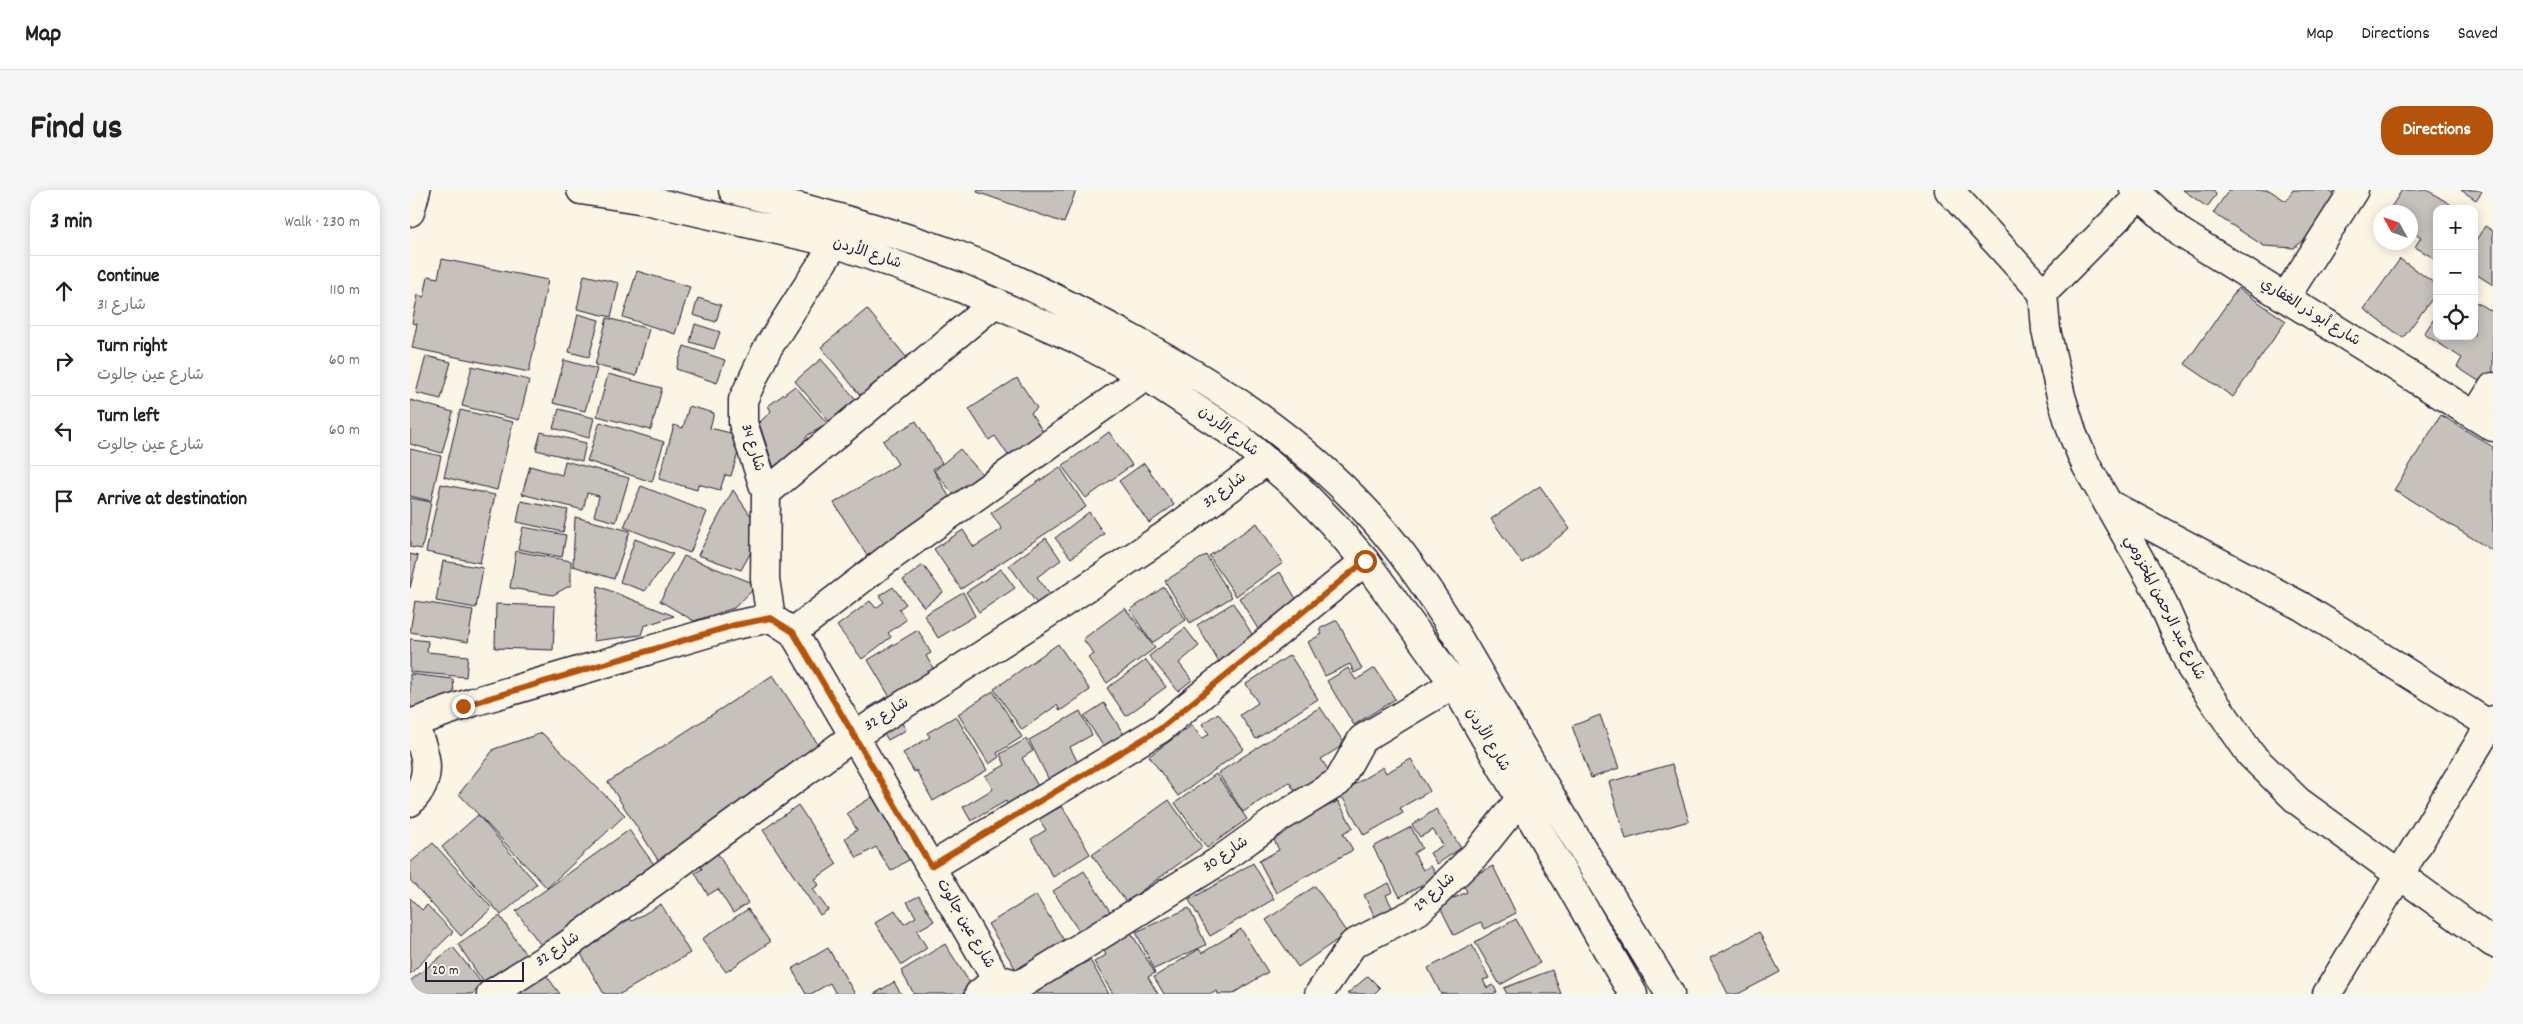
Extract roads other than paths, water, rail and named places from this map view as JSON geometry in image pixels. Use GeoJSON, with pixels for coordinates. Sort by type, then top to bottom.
{"type":"FeatureCollection","features":[{"type":"Feature","properties":{"kind":"main road"},"geometry":{"type":"LineString","coordinates":[[410,212],[416,190]]}},
{"type":"Feature","properties":{"kind":"main road","name":"شارع الأردن"},"geometry":{"type":"LineString","coordinates":[[581,190],[645,200],[835,243],[901,265],[996,302],[1074,338],[1146,376],[1237,436],[1265,462],[1299,489],[1365,561],[1454,684],[1521,798],[1627,991]]}},
{"type":"Feature","properties":{"kind":"main road","name":"شارع الأردن"},"geometry":{"type":"LineString","coordinates":[[732,190],[902,237],[1015,279],[1086,314],[1196,374],[1244,406],[1320,465],[1368,513],[1400,553],[1452,627],[1670,994]]}},
{"type":"Feature","properties":{"kind":"main road"},"geometry":{"type":"LineString","coordinates":[[1949,190],[2043,293],[2136,193]]}},
{"type":"Feature","properties":{"kind":"main road"},"geometry":{"type":"LineString","coordinates":[[2285,298],[2354,190]]}},
{"type":"Feature","properties":{"kind":"main road","name":"شارع أبو ذر الغفاري"},"geometry":{"type":"LineString","coordinates":[[2136,193],[2181,233],[2484,421]]}},
{"type":"Feature","properties":{"kind":"main road","name":"شارع 34"},"geometry":{"type":"LineString","coordinates":[[782,625],[765,579],[766,493],[743,424],[743,400],[767,349],[835,243]]}},
{"type":"Feature","properties":{"kind":"main road","name":"شارع عبد الرحمن المخزومي"},"geometry":{"type":"LineString","coordinates":[[2043,293],[2046,330],[2061,396],[2086,465],[2157,590],[2191,668],[2252,755],[2298,800],[2493,943]]}},
{"type":"Feature","properties":{"kind":"main road"},"geometry":{"type":"LineString","coordinates":[[766,493],[996,302]]}},
{"type":"Feature","properties":{"kind":"main road"},"geometry":{"type":"LineString","coordinates":[[410,802],[426,780],[425,751],[411,723],[473,702],[735,625],[782,625],[893,555],[1146,376]]}},
{"type":"Feature","properties":{"kind":"main road"},"geometry":{"type":"LineString","coordinates":[[2484,421],[2493,387]]}},
{"type":"Feature","properties":{"kind":"main road","name":"شارع 32"},"geometry":{"type":"LineString","coordinates":[[491,994],[566,946],[854,736],[1036,622],[1163,537],[1265,462]]}},
{"type":"Feature","properties":{"kind":"main road"},"geometry":{"type":"LineString","coordinates":[[2109,504],[2301,606],[2492,722],[2327,994]]}},
{"type":"Feature","properties":{"kind":"main road"},"geometry":{"type":"LineString","coordinates":[[931,866],[1160,729],[1365,561]]}},
{"type":"Feature","properties":{"kind":"main road","name":"شارع عين جالوت"},"geometry":{"type":"LineString","coordinates":[[782,625],[854,736],[931,866],[994,989]]}},
{"type":"Feature","properties":{"kind":"main road","name":"شارع 30"},"geometry":{"type":"LineString","coordinates":[[994,989],[1020,985],[1216,862],[1276,820],[1338,782],[1362,739],[1454,684]]}},
{"type":"Feature","properties":{"kind":"main road","name":"شارع 29"},"geometry":{"type":"LineString","coordinates":[[1319,994],[1353,944],[1418,911],[1477,853],[1521,798]]}}]}
